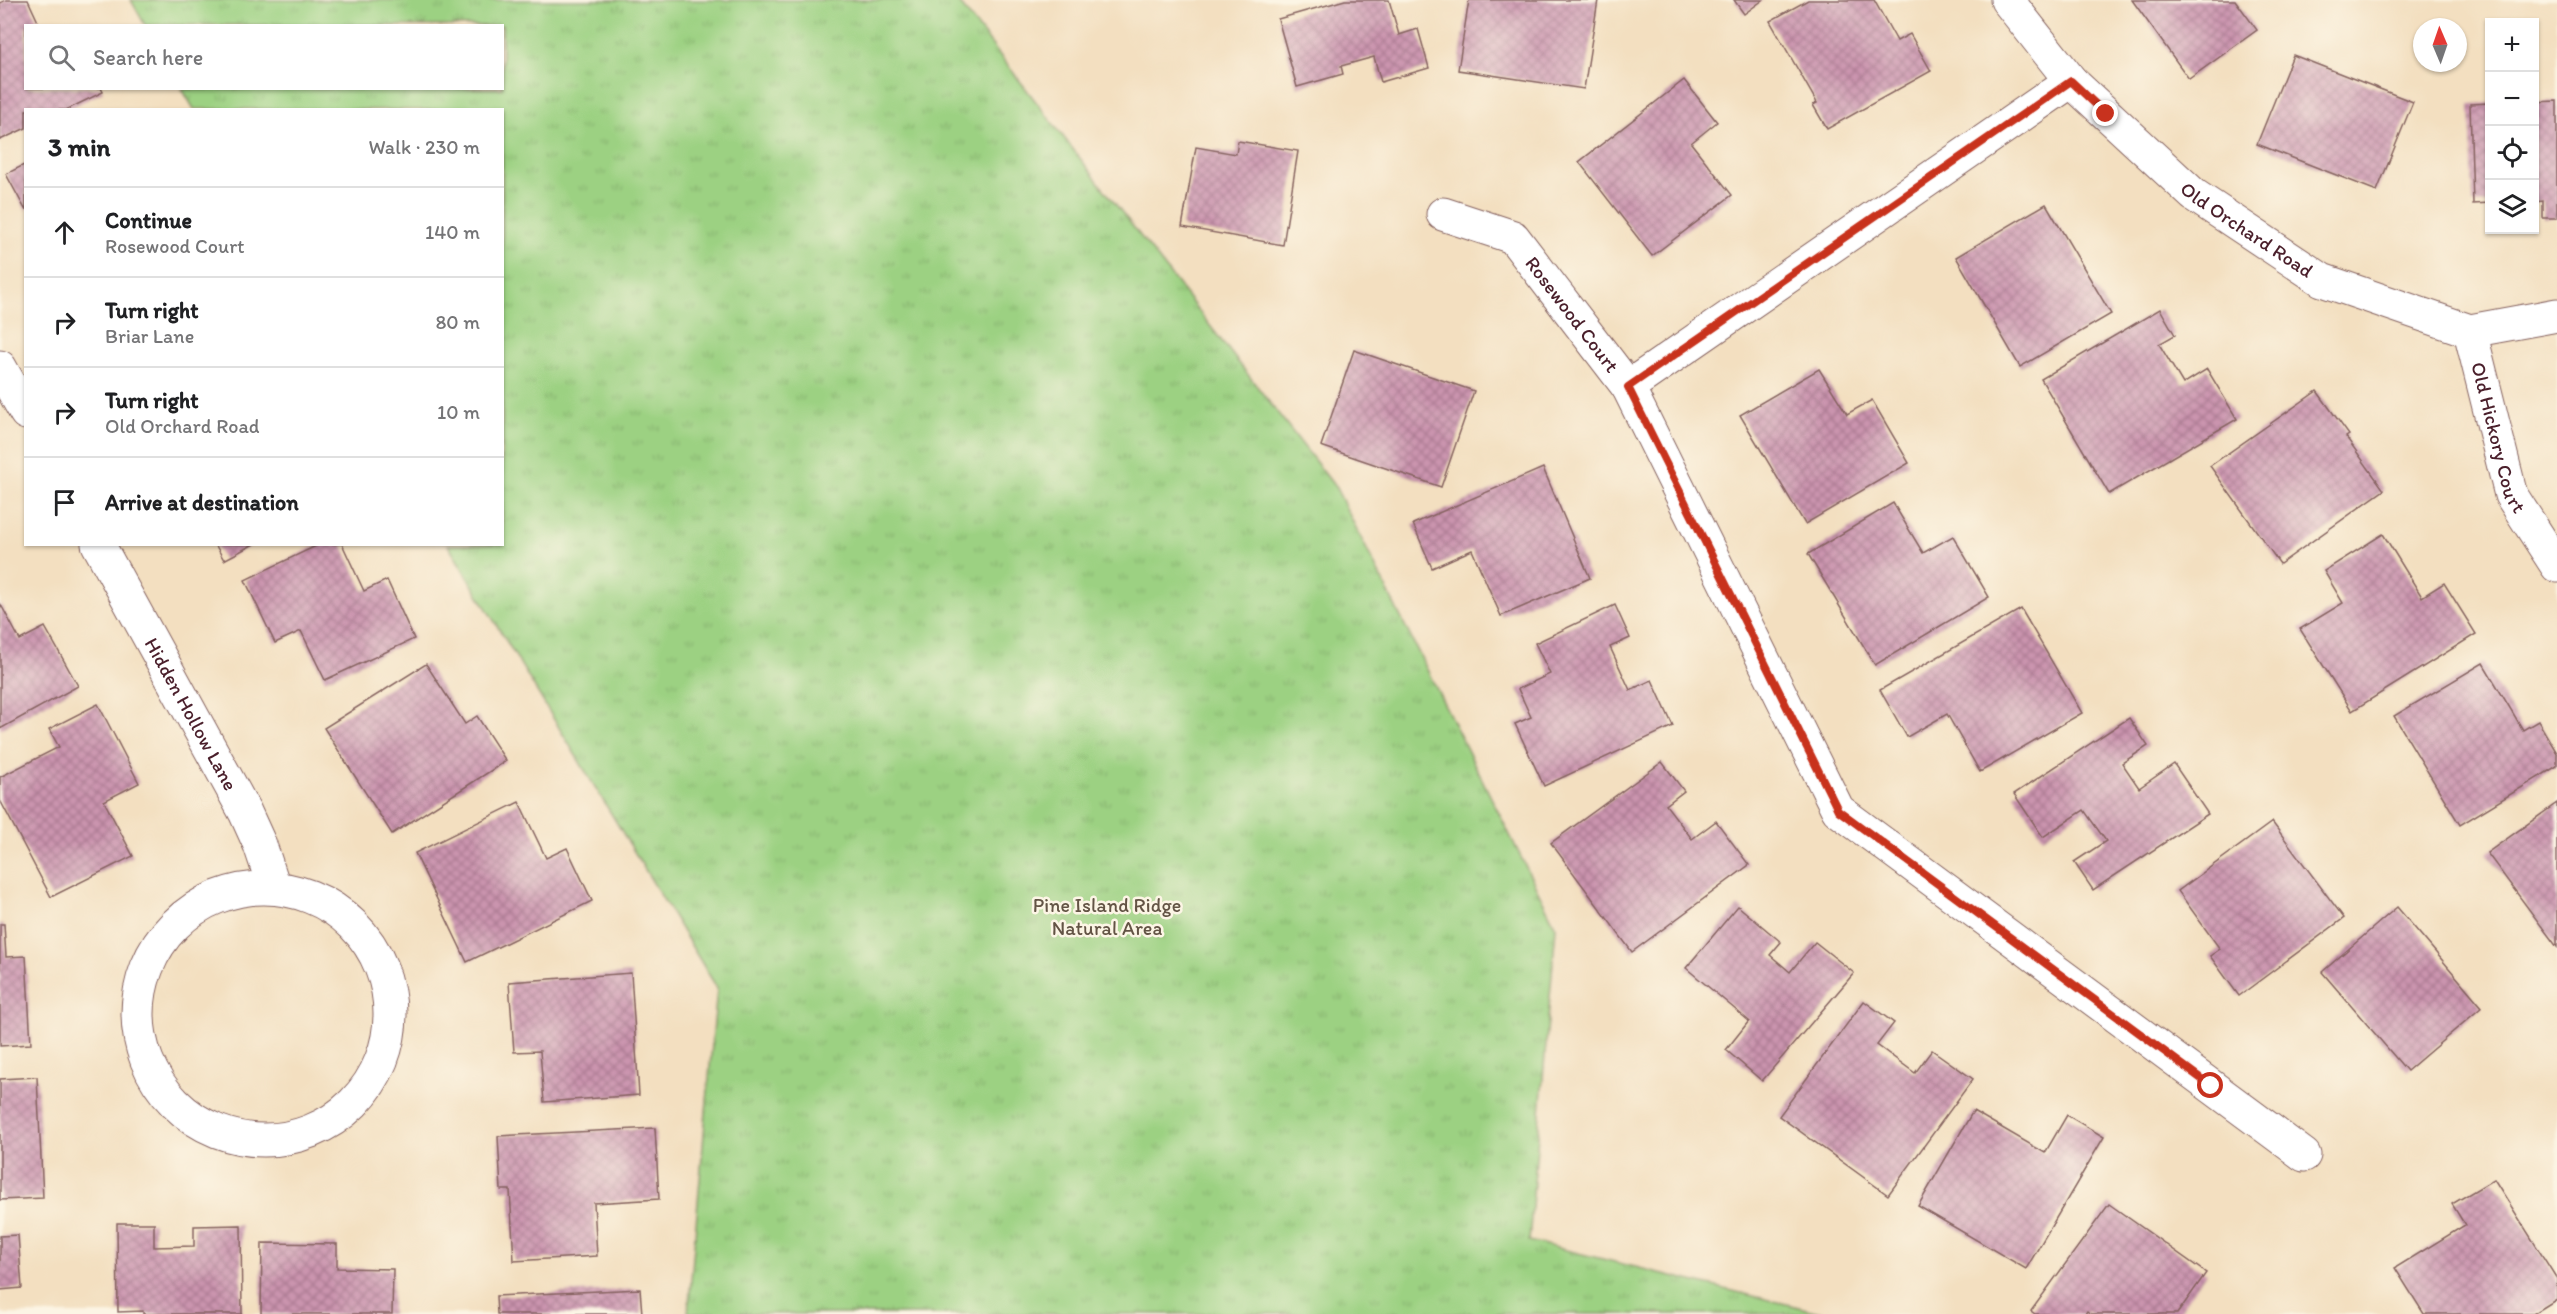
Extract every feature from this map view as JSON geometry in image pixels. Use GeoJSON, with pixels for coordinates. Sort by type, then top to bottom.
{"type":"FeatureCollection","features":[{"type":"Feature","properties":{"kind":"street","name":"Old Orchard Road"},"geometry":{"type":"LineString","coordinates":[[2007,0],[2071,81],[2193,195],[2322,280],[2470,331],[2557,315]]}},
{"type":"Feature","properties":{"kind":"street"},"geometry":{"type":"LineString","coordinates":[[1628,387],[2071,81]]}},
{"type":"Feature","properties":{"kind":"street","name":"Rosewood Court"},"geometry":{"type":"LineString","coordinates":[[1443,214],[1513,237],[1628,387],[1838,810],[2304,1155]]}},
{"type":"Feature","properties":{"kind":"street","name":"Old Hickory Court"},"geometry":{"type":"LineString","coordinates":[[2470,331],[2511,495],[2557,566]]}},
{"type":"Feature","properties":{"kind":"street"},"geometry":{"type":"LineString","coordinates":[[0,367],[24,409]]}},
{"type":"Feature","properties":{"kind":"street","name":"Hidden Hollow Lane"},"geometry":{"type":"LineString","coordinates":[[99,546],[245,812],[260,845],[274,887]]}},
{"type":"Feature","properties":{"kind":"street"},"geometry":{"type":"LineString","coordinates":[[274,887],[304,894],[340,913],[368,942],[386,978],[391,1017],[383,1057],[364,1091],[349,1106],[335,1119],[298,1136],[259,1140],[219,1132],[181,1111],[153,1077],[138,1035],[139,991],[154,951],[183,917],[221,896],[274,887]]}},
{"type":"Feature","properties":{"kind":"green space","name":"Pine Island Ridge Natural Area"},"geometry":{"type":"Polygon","coordinates":[[[131,0],[957,0],[1336,488],[1556,927],[1529,1241],[1827,1314],[688,1314],[717,988],[449,546],[504,546],[504,108],[193,108],[183,90],[504,90],[504,24],[144,24],[131,0]]]}},
{"type":"Feature","properties":{"kind":"building"},"geometry":{"type":"Polygon","coordinates":[[[6,0],[28,0],[39,24],[24,24],[24,90],[102,90],[103,92],[70,108],[24,108],[24,129],[0,140],[0,3],[6,0]]]}},
{"type":"Feature","properties":{"kind":"building"},"geometry":{"type":"Polygon","coordinates":[[[1345,0],[1389,0],[1399,35],[1418,29],[1429,68],[1381,82],[1374,57],[1341,66],[1343,74],[1297,87],[1278,19],[1345,0]]]}},
{"type":"Feature","properties":{"kind":"building"},"geometry":{"type":"Polygon","coordinates":[[[1469,0],[1598,0],[1584,89],[1458,70],[1469,0]]]}},
{"type":"Feature","properties":{"kind":"building"},"geometry":{"type":"Polygon","coordinates":[[[1734,0],[1763,0],[1744,14],[1734,0]]]}},
{"type":"Feature","properties":{"kind":"building"},"geometry":{"type":"Polygon","coordinates":[[[1808,0],[1874,0],[1897,41],[1910,34],[1931,71],[1827,129],[1813,105],[1817,103],[1770,21],[1808,0]]]}},
{"type":"Feature","properties":{"kind":"building"},"geometry":{"type":"Polygon","coordinates":[[[2132,0],[2235,0],[2257,30],[2189,79],[2132,0]]]}},
{"type":"Feature","properties":{"kind":"building"},"geometry":{"type":"Polygon","coordinates":[[[2293,55],[2413,102],[2377,191],[2257,144],[2293,55]]]}},
{"type":"Feature","properties":{"kind":"building"},"geometry":{"type":"Polygon","coordinates":[[[1684,80],[1717,122],[1691,143],[1732,195],[1652,256],[1579,162],[1684,80]]]}},
{"type":"Feature","properties":{"kind":"building"},"geometry":{"type":"Polygon","coordinates":[[[2557,101],[2557,218],[2543,218],[2543,201],[2539,201],[2539,102],[2557,101]]]}},
{"type":"Feature","properties":{"kind":"building"},"geometry":{"type":"Polygon","coordinates":[[[2485,103],[2485,203],[2473,204],[2470,104],[2485,103]]]}},
{"type":"Feature","properties":{"kind":"building"},"geometry":{"type":"Polygon","coordinates":[[[1238,141],[1298,151],[1283,245],[1182,227],[1196,147],[1236,154],[1238,141]]]}},
{"type":"Feature","properties":{"kind":"building"},"geometry":{"type":"Polygon","coordinates":[[[24,165],[24,207],[6,174],[24,165]]]}},
{"type":"Feature","properties":{"kind":"building"},"geometry":{"type":"Polygon","coordinates":[[[2046,204],[2111,314],[2020,367],[1956,257],[2046,204]]]}},
{"type":"Feature","properties":{"kind":"building"},"geometry":{"type":"Polygon","coordinates":[[[2160,309],[2175,335],[2159,344],[2183,384],[2207,369],[2237,419],[2109,494],[2041,379],[2160,309]]]}},
{"type":"Feature","properties":{"kind":"building"},"geometry":{"type":"Polygon","coordinates":[[[1354,350],[1474,391],[1441,487],[1321,446],[1354,350]]]}},
{"type":"Feature","properties":{"kind":"building"},"geometry":{"type":"Polygon","coordinates":[[[1819,369],[1847,414],[1872,400],[1909,463],[1805,524],[1740,415],[1819,369]]]}},
{"type":"Feature","properties":{"kind":"building"},"geometry":{"type":"Polygon","coordinates":[[[2317,391],[2349,435],[2346,437],[2384,490],[2280,564],[2210,466],[2317,391]]]}},
{"type":"Feature","properties":{"kind":"building"},"geometry":{"type":"Polygon","coordinates":[[[1543,468],[1590,578],[1501,616],[1472,550],[1432,568],[1413,524],[1543,468]]]}},
{"type":"Feature","properties":{"kind":"building"},"geometry":{"type":"Polygon","coordinates":[[[1893,503],[1923,553],[1953,536],[1989,597],[1875,665],[1808,554],[1893,503]]]}},
{"type":"Feature","properties":{"kind":"building"},"geometry":{"type":"Polygon","coordinates":[[[2383,534],[2422,597],[2444,583],[2476,634],[2352,711],[2300,629],[2343,603],[2324,571],[2383,534]]]}},
{"type":"Feature","properties":{"kind":"building"},"geometry":{"type":"Polygon","coordinates":[[[216,546],[250,546],[224,560],[216,546]]]}},
{"type":"Feature","properties":{"kind":"building"},"geometry":{"type":"Polygon","coordinates":[[[316,546],[343,546],[364,591],[387,580],[414,639],[325,680],[301,631],[275,643],[245,580],[316,546]]]}},
{"type":"Feature","properties":{"kind":"building"},"geometry":{"type":"Polygon","coordinates":[[[0,603],[20,640],[45,627],[78,686],[0,729],[0,603]]]}},
{"type":"Feature","properties":{"kind":"building"},"geometry":{"type":"Polygon","coordinates":[[[1615,605],[1630,638],[1610,647],[1630,690],[1652,680],[1673,726],[1544,786],[1515,724],[1531,717],[1518,689],[1550,674],[1535,643],[1615,605]]]}},
{"type":"Feature","properties":{"kind":"building"},"geometry":{"type":"Polygon","coordinates":[[[2021,609],[2082,713],[1980,772],[1947,714],[1907,737],[1880,690],[2021,609]]]}},
{"type":"Feature","properties":{"kind":"building"},"geometry":{"type":"Polygon","coordinates":[[[2483,663],[2523,730],[2538,721],[2557,753],[2557,766],[2460,825],[2394,716],[2483,663]]]}},
{"type":"Feature","properties":{"kind":"building"},"geometry":{"type":"Polygon","coordinates":[[[426,664],[465,724],[477,716],[506,761],[392,834],[324,728],[426,664]]]}},
{"type":"Feature","properties":{"kind":"building"},"geometry":{"type":"Polygon","coordinates":[[[98,704],[139,783],[104,801],[133,856],[51,897],[0,800],[0,777],[59,747],[49,729],[98,704]]]}},
{"type":"Feature","properties":{"kind":"building"},"geometry":{"type":"Polygon","coordinates":[[[2129,718],[2148,746],[2122,763],[2139,788],[2174,764],[2208,814],[2093,890],[2074,862],[2106,841],[2084,810],[2043,837],[2014,794],[2129,718]]]}},
{"type":"Feature","properties":{"kind":"building"},"geometry":{"type":"Polygon","coordinates":[[[1662,762],[1684,791],[1666,805],[1692,839],[1716,821],[1749,865],[1632,952],[1551,843],[1662,762]]]}},
{"type":"Feature","properties":{"kind":"building"},"geometry":{"type":"Polygon","coordinates":[[[519,802],[546,858],[567,848],[592,901],[467,962],[415,853],[519,802]]]}},
{"type":"Feature","properties":{"kind":"building"},"geometry":{"type":"Polygon","coordinates":[[[2557,803],[2557,947],[2487,853],[2557,803]]]}},
{"type":"Feature","properties":{"kind":"building"},"geometry":{"type":"Polygon","coordinates":[[[2272,822],[2344,918],[2239,996],[2210,956],[2220,949],[2178,891],[2272,822]]]}},
{"type":"Feature","properties":{"kind":"building"},"geometry":{"type":"Polygon","coordinates":[[[1738,906],[1781,942],[1770,955],[1790,972],[1815,942],[1854,973],[1762,1081],[1726,1050],[1749,1021],[1686,968],[1738,906]]]}},
{"type":"Feature","properties":{"kind":"building"},"geometry":{"type":"Polygon","coordinates":[[[2397,907],[2482,1007],[2407,1071],[2322,972],[2397,907]]]}},
{"type":"Feature","properties":{"kind":"building"},"geometry":{"type":"Polygon","coordinates":[[[0,924],[4,924],[6,957],[26,956],[31,1044],[0,1046],[0,924]]]}},
{"type":"Feature","properties":{"kind":"building"},"geometry":{"type":"Polygon","coordinates":[[[631,973],[639,1095],[544,1102],[540,1051],[514,1052],[509,982],[631,973]]]}},
{"type":"Feature","properties":{"kind":"building"},"geometry":{"type":"Polygon","coordinates":[[[1864,1001],[1894,1023],[1877,1045],[1915,1073],[1932,1050],[1973,1079],[1888,1195],[1779,1116],[1864,1001]]]}},
{"type":"Feature","properties":{"kind":"building"},"geometry":{"type":"Polygon","coordinates":[[[37,1077],[43,1198],[0,1200],[0,1079],[37,1077]]]}},
{"type":"Feature","properties":{"kind":"building"},"geometry":{"type":"Polygon","coordinates":[[[1973,1111],[2045,1153],[2067,1115],[2104,1137],[2026,1269],[1918,1206],[1973,1111]]]}},
{"type":"Feature","properties":{"kind":"building"},"geometry":{"type":"Polygon","coordinates":[[[655,1128],[659,1199],[594,1203],[597,1256],[514,1261],[510,1190],[501,1190],[498,1136],[655,1128]]]}},
{"type":"Feature","properties":{"kind":"building"},"geometry":{"type":"Polygon","coordinates":[[[2494,1179],[2557,1279],[2557,1299],[2533,1314],[2424,1314],[2395,1268],[2465,1225],[2452,1204],[2494,1179]]]}},
{"type":"Feature","properties":{"kind":"building"},"geometry":{"type":"Polygon","coordinates":[[[2109,1204],[2206,1273],[2177,1314],[2091,1314],[2087,1311],[2085,1314],[2035,1314],[2031,1311],[2109,1204]]]}},
{"type":"Feature","properties":{"kind":"building"},"geometry":{"type":"Polygon","coordinates":[[[117,1223],[154,1223],[154,1247],[194,1246],[194,1226],[241,1225],[242,1314],[118,1312],[117,1223]]]}},
{"type":"Feature","properties":{"kind":"building"},"geometry":{"type":"Polygon","coordinates":[[[18,1235],[22,1288],[0,1290],[0,1236],[18,1235]]]}},
{"type":"Feature","properties":{"kind":"building"},"geometry":{"type":"Polygon","coordinates":[[[262,1243],[337,1244],[337,1268],[393,1269],[392,1314],[261,1314],[262,1243]]]}},
{"type":"Feature","properties":{"kind":"building"},"geometry":{"type":"Polygon","coordinates":[[[640,1289],[642,1314],[497,1314],[496,1296],[640,1289]]]}},
{"type":"Feature","properties":{"kind":"route"},"geometry":{"type":"LineString","coordinates":[[2106,114],[2071,81],[1628,387],[1838,810],[2211,1086]]}}]}
